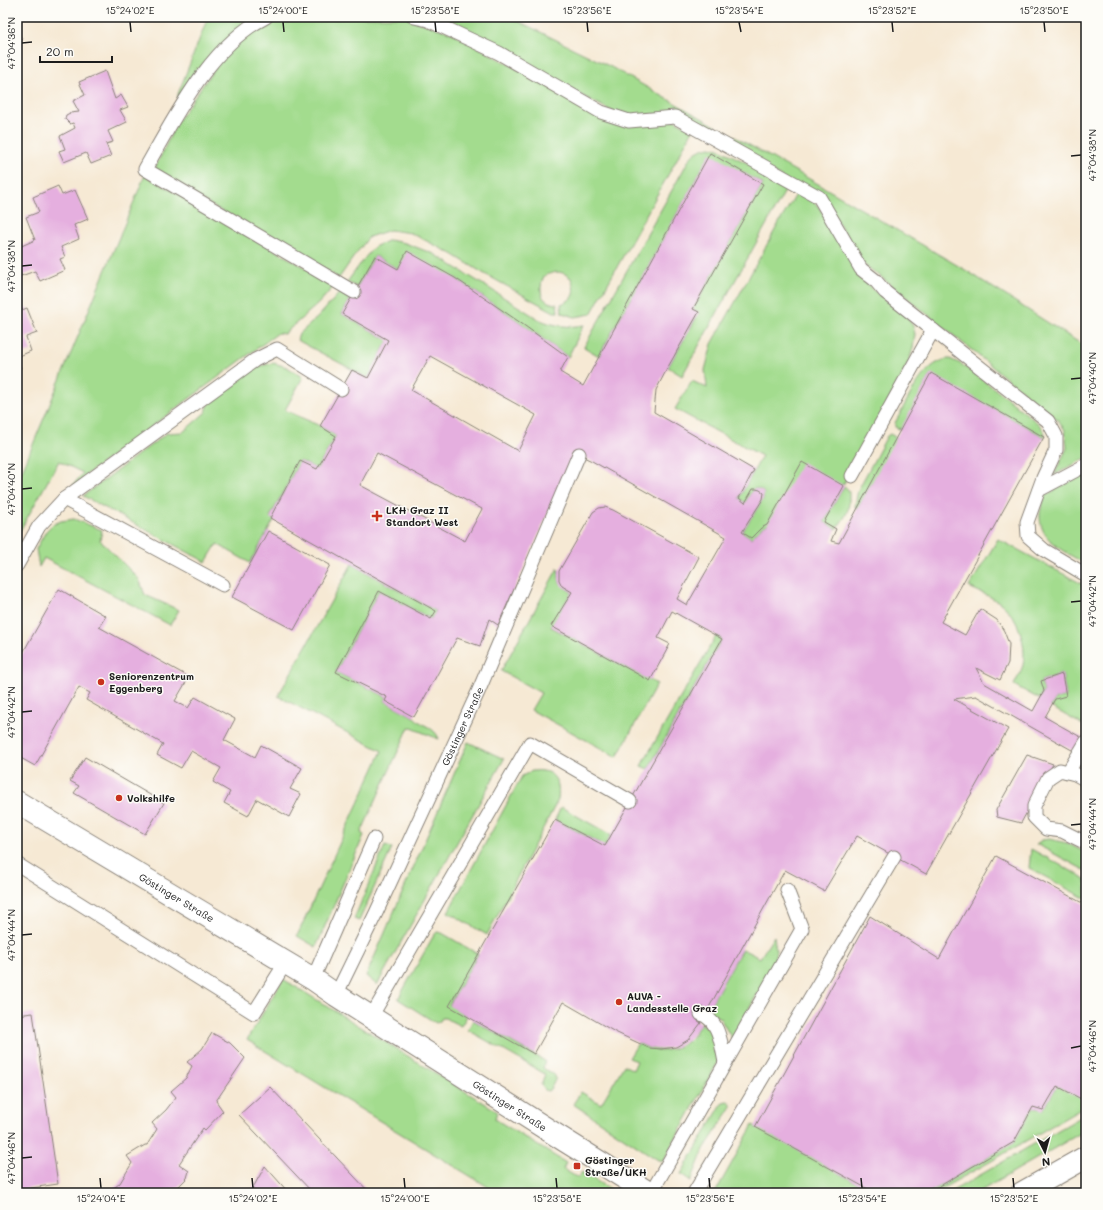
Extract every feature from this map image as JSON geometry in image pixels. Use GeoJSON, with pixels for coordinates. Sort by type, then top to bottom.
{"type":"FeatureCollection","features":[{"type":"Feature","properties":{"kind":"street","name":"Göstinger Straße"},"geometry":{"type":"LineString","coordinates":[[17,802],[313,978],[336,995],[650,1193]]}},
{"type":"Feature","properties":{"kind":"street"},"geometry":{"type":"LineString","coordinates":[[1022,1193],[1086,1157]]}},
{"type":"Feature","properties":{"kind":"lane"},"geometry":{"type":"LineString","coordinates":[[266,17],[253,23],[223,50],[186,97],[145,169],[354,292]]}},
{"type":"Feature","properties":{"kind":"lane"},"geometry":{"type":"LineString","coordinates":[[414,17],[428,20],[498,53],[601,112],[629,121],[675,117],[819,197],[861,269],[876,280],[885,292],[1048,420],[1056,436],[1056,450],[1027,522],[1028,536],[1044,550],[1086,575]]}},
{"type":"Feature","properties":{"kind":"lane"},"geometry":{"type":"LineString","coordinates":[[852,476],[933,330]]}},
{"type":"Feature","properties":{"kind":"lane"},"geometry":{"type":"LineString","coordinates":[[17,565],[39,526],[64,499],[254,360],[277,349],[341,389]]}},
{"type":"Feature","properties":{"kind":"lane","name":"Göstinger Straße"},"geometry":{"type":"LineString","coordinates":[[336,995],[479,690],[579,454]]}},
{"type":"Feature","properties":{"kind":"lane"},"geometry":{"type":"LineString","coordinates":[[1039,490],[1086,465]]}},
{"type":"Feature","properties":{"kind":"lane"},"geometry":{"type":"LineString","coordinates":[[64,499],[223,585]]}},
{"type":"Feature","properties":{"kind":"lane"},"geometry":{"type":"LineString","coordinates":[[1068,772],[1086,742]]}},
{"type":"Feature","properties":{"kind":"lane"},"geometry":{"type":"LineString","coordinates":[[371,1017],[530,744],[630,801]]}},
{"type":"Feature","properties":{"kind":"lane"},"geometry":{"type":"LineString","coordinates":[[1086,780],[1075,774],[1060,770],[1048,778],[1034,806],[1034,817],[1046,829],[1062,831],[1086,843]]}},
{"type":"Feature","properties":{"kind":"lane"},"geometry":{"type":"LineString","coordinates":[[313,978],[374,839]]}},
{"type":"Feature","properties":{"kind":"lane"},"geometry":{"type":"LineString","coordinates":[[694,1193],[894,857]]}},
{"type":"Feature","properties":{"kind":"lane"},"geometry":{"type":"LineString","coordinates":[[17,864],[254,1013],[286,962]]}},
{"type":"Feature","properties":{"kind":"lane"},"geometry":{"type":"LineString","coordinates":[[650,1193],[802,929],[788,890]]}},
{"type":"Feature","properties":{"kind":"lane"},"geometry":{"type":"LineString","coordinates":[[701,1014],[709,1017],[718,1030],[725,1062]]}},
{"type":"Feature","properties":{"kind":"green space"},"geometry":{"type":"Polygon","coordinates":[[[208,17],[260,17],[178,102],[178,94],[208,17]]]}},
{"type":"Feature","properties":{"kind":"green space"},"geometry":{"type":"Polygon","coordinates":[[[277,17],[407,18],[452,33],[599,114],[674,120],[693,130],[591,314],[575,317],[562,313],[561,304],[572,297],[574,291],[571,278],[564,274],[555,272],[548,274],[544,276],[542,281],[542,295],[547,301],[557,304],[558,312],[554,312],[452,254],[411,233],[390,230],[369,237],[339,278],[153,172],[177,122],[215,68],[242,39],[260,26],[277,17]]]}},
{"type":"Feature","properties":{"kind":"green space"},"geometry":{"type":"Polygon","coordinates":[[[433,17],[510,17],[611,67],[820,185],[967,271],[1086,347],[1086,458],[1054,475],[1067,448],[1065,430],[1058,420],[880,276],[863,264],[828,206],[678,114],[621,116],[433,17]]]}},
{"type":"Feature","properties":{"kind":"green space"},"geometry":{"type":"Polygon","coordinates":[[[710,147],[719,149],[789,184],[682,376],[668,367],[699,313],[693,309],[763,184],[710,154],[599,356],[584,347],[690,158],[699,151],[710,147]]]}},
{"type":"Feature","properties":{"kind":"green space"},"geometry":{"type":"Polygon","coordinates":[[[145,175],[335,285],[319,303],[284,334],[278,333],[86,475],[77,485],[73,485],[83,473],[59,461],[17,536],[17,483],[145,175]]]}},
{"type":"Feature","properties":{"kind":"green space"},"geometry":{"type":"Polygon","coordinates":[[[799,190],[818,206],[862,276],[873,290],[906,316],[913,326],[915,334],[909,361],[875,428],[843,485],[761,528],[751,538],[742,532],[763,499],[764,493],[753,489],[745,503],[739,498],[762,456],[675,409],[692,381],[707,388],[705,370],[712,344],[780,221],[799,190]]]}},
{"type":"Feature","properties":{"kind":"green space"},"geometry":{"type":"Polygon","coordinates":[[[389,240],[405,243],[434,254],[540,320],[562,326],[584,325],[568,357],[455,278],[398,269],[375,256],[357,287],[347,282],[374,247],[389,240]]]}},
{"type":"Feature","properties":{"kind":"green space"},"geometry":{"type":"Polygon","coordinates":[[[343,289],[353,295],[342,314],[388,340],[368,378],[297,340],[299,334],[318,317],[343,289]]]}},
{"type":"Feature","properties":{"kind":"green space"},"geometry":{"type":"Polygon","coordinates":[[[946,359],[950,359],[961,364],[1039,424],[1044,431],[1044,437],[931,374],[902,428],[899,429],[895,427],[895,423],[914,388],[926,372],[933,365],[946,359]]]}},
{"type":"Feature","properties":{"kind":"green space"},"geometry":{"type":"Polygon","coordinates":[[[273,363],[287,367],[303,377],[285,410],[320,426],[336,436],[317,469],[300,461],[270,517],[274,520],[250,563],[217,544],[206,562],[83,496],[167,433],[183,432],[206,412],[210,400],[256,367],[273,363]]]}},
{"type":"Feature","properties":{"kind":"green space"},"geometry":{"type":"Polygon","coordinates":[[[890,434],[897,438],[858,508],[855,507],[858,490],[887,436],[890,434]]]}},
{"type":"Feature","properties":{"kind":"green space"},"geometry":{"type":"Polygon","coordinates":[[[1086,473],[1086,564],[1062,550],[1048,538],[1043,531],[1040,513],[1046,495],[1086,473]]]}},
{"type":"Feature","properties":{"kind":"green space"},"geometry":{"type":"Polygon","coordinates":[[[844,486],[849,492],[848,509],[846,516],[836,529],[824,522],[844,486]]]}},
{"type":"Feature","properties":{"kind":"green space"},"geometry":{"type":"Polygon","coordinates":[[[74,519],[102,530],[100,540],[139,579],[145,595],[179,610],[170,625],[44,558],[39,567],[36,549],[46,531],[52,525],[61,521],[74,519]]]}},
{"type":"Feature","properties":{"kind":"green space"},"geometry":{"type":"Polygon","coordinates":[[[998,539],[1086,586],[1086,721],[1083,725],[1051,707],[1055,699],[1066,696],[1062,674],[1041,681],[1044,691],[1039,699],[1014,685],[1022,668],[1024,657],[1024,648],[1020,630],[1006,608],[999,602],[969,587],[998,539]]]}},
{"type":"Feature","properties":{"kind":"green space"},"geometry":{"type":"Polygon","coordinates":[[[352,564],[436,611],[431,619],[379,591],[336,672],[387,697],[385,701],[414,717],[435,732],[439,739],[409,727],[361,833],[364,835],[316,947],[297,936],[382,751],[278,696],[352,564]]]}},
{"type":"Feature","properties":{"kind":"green space"},"geometry":{"type":"Polygon","coordinates":[[[558,568],[561,583],[572,592],[551,627],[657,684],[617,757],[531,710],[541,693],[501,671],[558,568]]]}},
{"type":"Feature","properties":{"kind":"green space"},"geometry":{"type":"Polygon","coordinates":[[[716,636],[722,639],[648,769],[641,766],[716,636]]]}},
{"type":"Feature","properties":{"kind":"green space"},"geometry":{"type":"Polygon","coordinates":[[[468,742],[504,759],[377,985],[366,976],[468,742]]]}},
{"type":"Feature","properties":{"kind":"green space"},"geometry":{"type":"Polygon","coordinates":[[[532,771],[548,772],[552,775],[558,786],[558,800],[487,935],[448,912],[522,776],[532,771]]]}},
{"type":"Feature","properties":{"kind":"green space"},"geometry":{"type":"Polygon","coordinates":[[[561,807],[611,835],[605,846],[555,820],[561,807]]]}},
{"type":"Feature","properties":{"kind":"green space"},"geometry":{"type":"Polygon","coordinates":[[[1049,839],[1067,843],[1086,853],[1086,871],[1036,844],[1042,840],[1049,839]]]}},
{"type":"Feature","properties":{"kind":"green space"},"geometry":{"type":"Polygon","coordinates":[[[385,846],[392,848],[359,921],[354,919],[385,846]]]}},
{"type":"Feature","properties":{"kind":"green space"},"geometry":{"type":"Polygon","coordinates":[[[1031,849],[1086,879],[1086,899],[1029,868],[1031,849]]]}},
{"type":"Feature","properties":{"kind":"green space"},"geometry":{"type":"Polygon","coordinates":[[[437,932],[442,933],[478,954],[449,1005],[467,1016],[461,1026],[445,1018],[442,1018],[436,1023],[398,999],[437,932]]]}},
{"type":"Feature","properties":{"kind":"green space"},"geometry":{"type":"Polygon","coordinates":[[[774,936],[776,951],[773,966],[732,1039],[720,1018],[707,1011],[742,949],[760,958],[774,936]]]}},
{"type":"Feature","properties":{"kind":"green space"},"geometry":{"type":"Polygon","coordinates":[[[283,979],[497,1111],[495,1119],[566,1163],[563,1169],[578,1178],[582,1172],[616,1193],[498,1193],[247,1040],[283,979]]]}},
{"type":"Feature","properties":{"kind":"green space"},"geometry":{"type":"Polygon","coordinates":[[[473,1020],[545,1061],[543,1068],[555,1077],[550,1089],[548,1091],[545,1090],[541,1085],[545,1074],[468,1030],[473,1020]]]}},
{"type":"Feature","properties":{"kind":"green space"},"geometry":{"type":"Polygon","coordinates":[[[701,1023],[711,1030],[717,1040],[718,1062],[663,1161],[658,1160],[573,1104],[581,1092],[601,1104],[624,1065],[633,1070],[637,1061],[629,1058],[638,1043],[650,1049],[670,1050],[682,1045],[690,1039],[701,1023]]]}},
{"type":"Feature","properties":{"kind":"green space"},"geometry":{"type":"Polygon","coordinates":[[[1057,1086],[1086,1095],[1086,1106],[934,1193],[928,1193],[1014,1142],[1033,1107],[1043,1110],[1057,1086]]]}},
{"type":"Feature","properties":{"kind":"green space"},"geometry":{"type":"Polygon","coordinates":[[[727,1101],[730,1103],[731,1108],[704,1149],[691,1181],[681,1174],[723,1102],[727,1101]]]}},
{"type":"Feature","properties":{"kind":"green space"},"geometry":{"type":"Polygon","coordinates":[[[1086,1114],[1086,1130],[977,1193],[949,1193],[1086,1114]]]}},
{"type":"Feature","properties":{"kind":"green space"},"geometry":{"type":"Polygon","coordinates":[[[753,1125],[875,1193],[715,1193],[753,1125]]]}},
{"type":"Feature","properties":{"kind":"building"},"geometry":{"type":"Polygon","coordinates":[[[17,35],[23,38],[17,51],[17,35]]]}},
{"type":"Feature","properties":{"kind":"building"},"geometry":{"type":"Polygon","coordinates":[[[105,71],[115,99],[121,95],[128,107],[120,110],[127,122],[108,131],[113,142],[106,144],[111,156],[91,164],[86,153],[64,162],[59,151],[65,149],[60,136],[75,128],[73,123],[70,124],[65,119],[66,115],[70,113],[79,112],[73,101],[85,95],[79,82],[105,71]]]}},
{"type":"Feature","properties":{"kind":"building"},"geometry":{"type":"Polygon","coordinates":[[[710,153],[763,184],[693,309],[699,312],[656,390],[654,412],[754,470],[739,498],[745,503],[753,489],[760,490],[764,493],[763,499],[742,532],[751,538],[761,528],[767,525],[802,462],[844,486],[824,522],[836,529],[831,541],[839,543],[931,373],[1044,437],[941,622],[965,635],[980,609],[997,620],[1004,631],[1009,644],[1008,663],[1000,680],[976,668],[984,683],[1033,711],[1044,691],[1041,681],[1062,674],[1066,696],[1055,699],[1045,717],[1086,740],[1086,758],[976,696],[954,699],[1008,729],[926,874],[857,836],[824,891],[785,870],[707,1011],[701,1014],[697,1020],[701,1023],[688,1040],[676,1047],[661,1049],[649,1048],[615,1032],[563,1002],[534,1054],[449,1006],[555,820],[605,846],[722,639],[672,611],[658,638],[670,644],[650,681],[551,626],[572,592],[562,586],[559,580],[559,571],[593,512],[599,508],[605,507],[699,557],[677,599],[687,605],[726,537],[592,461],[575,453],[498,625],[489,619],[480,646],[457,638],[414,717],[385,701],[387,697],[336,672],[379,591],[431,619],[436,611],[270,518],[300,461],[317,469],[336,436],[320,426],[352,370],[368,378],[388,340],[342,314],[375,256],[398,269],[407,251],[455,278],[568,357],[560,372],[583,386],[710,153]],[[430,356],[411,390],[518,451],[536,415],[430,356]],[[377,453],[360,485],[465,541],[482,509],[377,453]]]}},
{"type":"Feature","properties":{"kind":"building"},"geometry":{"type":"Polygon","coordinates":[[[58,186],[62,195],[75,190],[88,219],[74,225],[79,239],[61,247],[65,257],[60,259],[65,270],[40,281],[35,271],[21,276],[17,266],[17,248],[35,240],[26,217],[39,212],[33,197],[58,186]]]}},
{"type":"Feature","properties":{"kind":"building"},"geometry":{"type":"Polygon","coordinates":[[[27,308],[37,333],[26,337],[31,351],[17,357],[17,312],[27,308]]]}},
{"type":"Feature","properties":{"kind":"building"},"geometry":{"type":"Polygon","coordinates":[[[17,359],[21,368],[17,370],[17,359]]]}},
{"type":"Feature","properties":{"kind":"building"},"geometry":{"type":"Polygon","coordinates":[[[268,531],[330,565],[294,630],[232,597],[268,531]]]}},
{"type":"Feature","properties":{"kind":"building","name":"Seniorenzentrum Eggenberg"},"geometry":{"type":"Polygon","coordinates":[[[59,589],[106,616],[99,627],[189,677],[175,701],[188,708],[195,697],[235,719],[224,740],[255,757],[261,745],[302,768],[290,789],[301,794],[289,817],[257,799],[248,816],[224,803],[230,792],[213,782],[221,768],[191,751],[181,768],[157,755],[163,744],[86,700],[90,693],[79,687],[35,766],[17,756],[17,663],[59,589]]]}},
{"type":"Feature","properties":{"kind":"building"},"geometry":{"type":"Polygon","coordinates":[[[1027,755],[1053,764],[1021,823],[997,817],[996,810],[1027,755]]]}},
{"type":"Feature","properties":{"kind":"building","name":"Volkshilfe"},"geometry":{"type":"Polygon","coordinates":[[[85,757],[164,803],[145,834],[74,793],[79,786],[70,781],[85,757]]]}},
{"type":"Feature","properties":{"kind":"building"},"geometry":{"type":"Polygon","coordinates":[[[996,856],[1086,905],[1086,1095],[1083,1100],[1057,1086],[1043,1110],[1033,1107],[1014,1142],[928,1193],[875,1193],[755,1127],[870,916],[939,959],[996,856]]]}},
{"type":"Feature","properties":{"kind":"building"},"geometry":{"type":"Polygon","coordinates":[[[33,1013],[58,1184],[17,1190],[17,1015],[33,1013]]]}},
{"type":"Feature","properties":{"kind":"building"},"geometry":{"type":"Polygon","coordinates":[[[212,1033],[230,1043],[245,1058],[216,1101],[223,1111],[205,1130],[203,1128],[179,1164],[189,1171],[187,1178],[172,1193],[108,1193],[120,1183],[132,1163],[127,1156],[147,1145],[157,1129],[152,1123],[166,1110],[176,1097],[171,1091],[186,1078],[192,1066],[187,1062],[202,1049],[212,1033]]]}},
{"type":"Feature","properties":{"kind":"building"},"geometry":{"type":"Polygon","coordinates":[[[270,1087],[370,1193],[313,1193],[239,1115],[270,1087]]]}},
{"type":"Feature","properties":{"kind":"building"},"geometry":{"type":"Polygon","coordinates":[[[265,1166],[289,1193],[250,1193],[265,1166]]]}},
{"type":"Feature","properties":{"kind":"place","name":"LKH Graz II Standort West"},"geometry":{"type":"Point","coordinates":[377,516]}},
{"type":"Feature","properties":{"kind":"place","name":"Seniorenzentrum Eggenberg"},"geometry":{"type":"Point","coordinates":[101,682]}},
{"type":"Feature","properties":{"kind":"place","name":"Volkshilfe"},"geometry":{"type":"Point","coordinates":[119,798]}},
{"type":"Feature","properties":{"kind":"place","name":"AUVA - Landesstelle Graz"},"geometry":{"type":"Point","coordinates":[619,1002]}},
{"type":"Feature","properties":{"kind":"place","name":"Göstinger Straße/UKH"},"geometry":{"type":"Point","coordinates":[577,1166]}}]}
